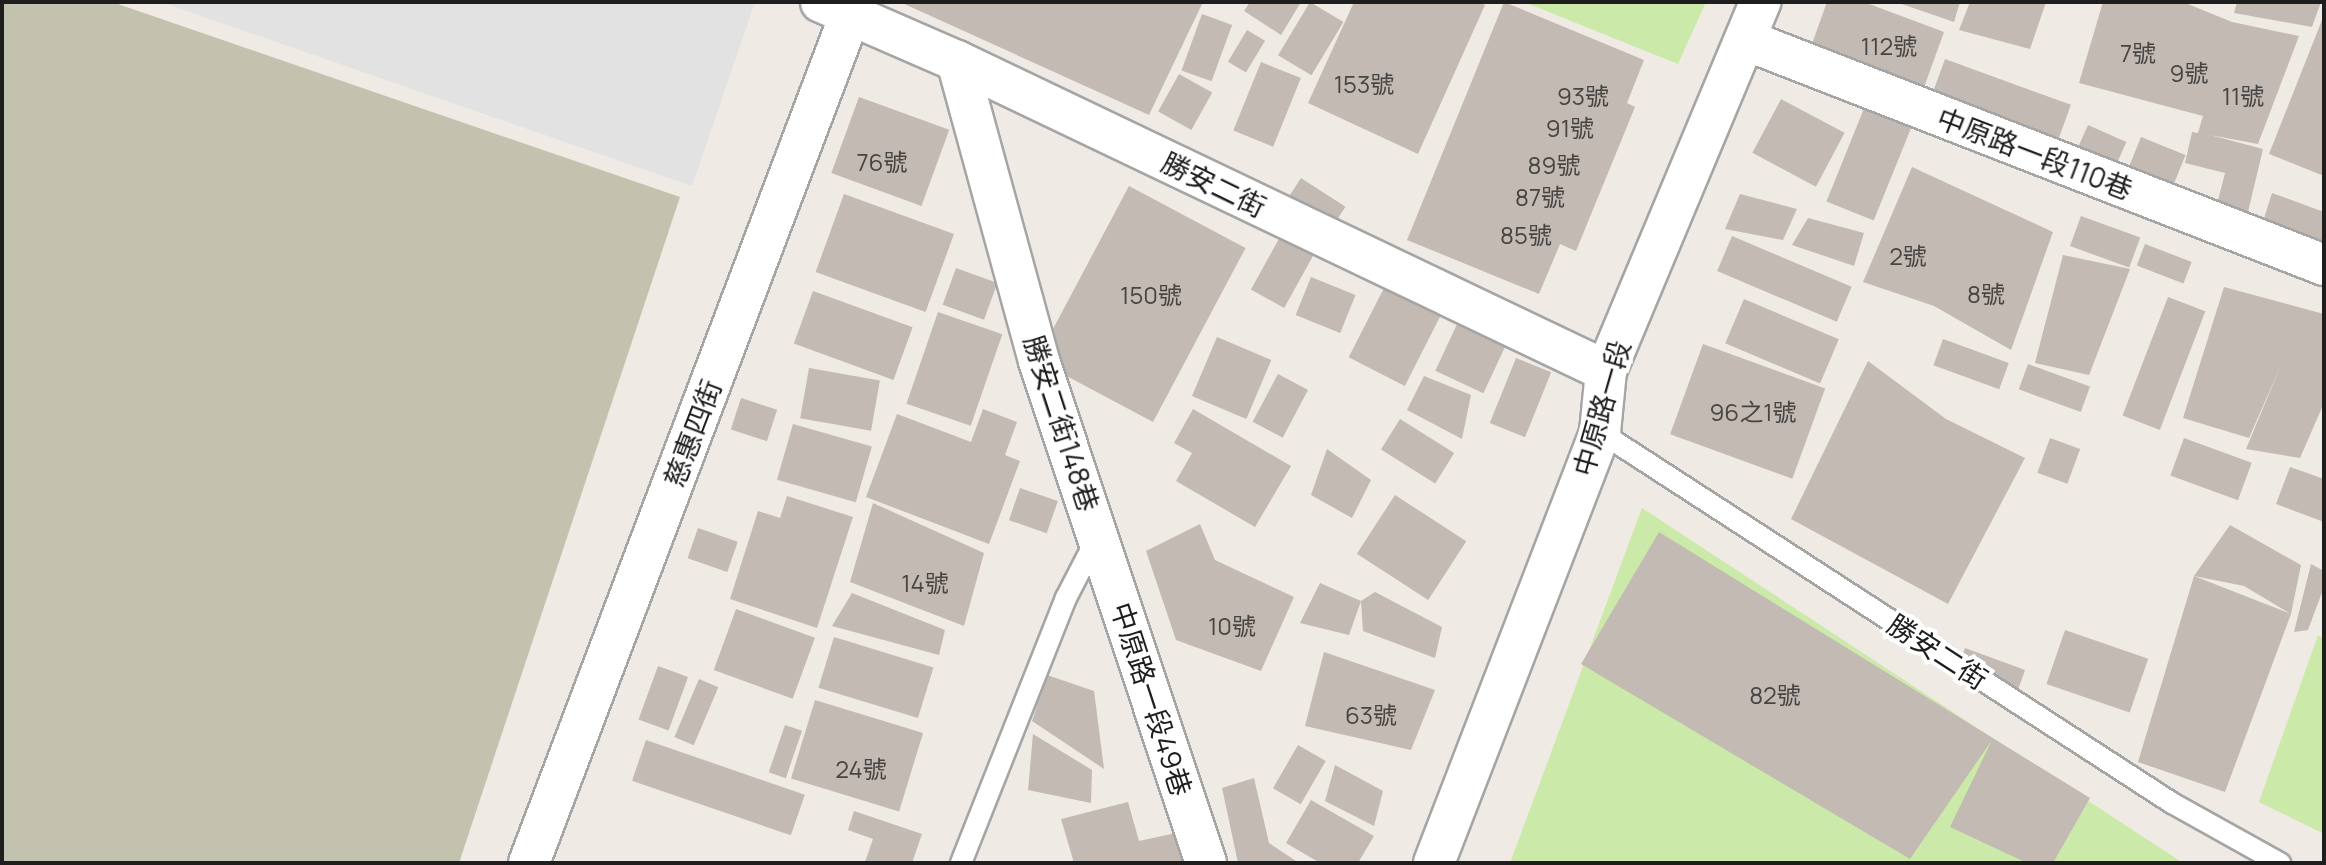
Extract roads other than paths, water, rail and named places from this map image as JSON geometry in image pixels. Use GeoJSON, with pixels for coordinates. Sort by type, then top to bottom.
{"type":"FeatureCollection","features":[{"type":"Feature","properties":{"kind":"street","name":"中原路一段"},"geometry":{"type":"LineString","coordinates":[[1434,863],[1600,432],[1606,371],[1760,2]]}},
{"type":"Feature","properties":{"kind":"street","name":"勝安二街"},"geometry":{"type":"LineString","coordinates":[[842,6],[1606,371]]}},
{"type":"Feature","properties":{"kind":"street","name":"慈惠四街"},"geometry":{"type":"LineString","coordinates":[[529,863],[842,6]]}},
{"type":"Feature","properties":{"kind":"street","name":"中原路一段110巷"},"geometry":{"type":"LineString","coordinates":[[1746,40],[2324,265]]}},
{"type":"Feature","properties":{"kind":"street","name":"勝安二街148巷"},"geometry":{"type":"LineString","coordinates":[[957,61],[1039,361],[1099,535]]}},
{"type":"Feature","properties":{"kind":"street","name":"中原路一段49巷"},"geometry":{"type":"LineString","coordinates":[[1099,535],[1206,863]]}},
{"type":"Feature","properties":{"kind":"lane","name":"勝安二街"},"geometry":{"type":"LineString","coordinates":[[1600,432],[2172,803],[2280,863]]}},
{"type":"Feature","properties":{"kind":"lane","name":"勝安二街148巷"},"geometry":{"type":"LineString","coordinates":[[961,863],[1066,598],[1099,535]]}}]}
